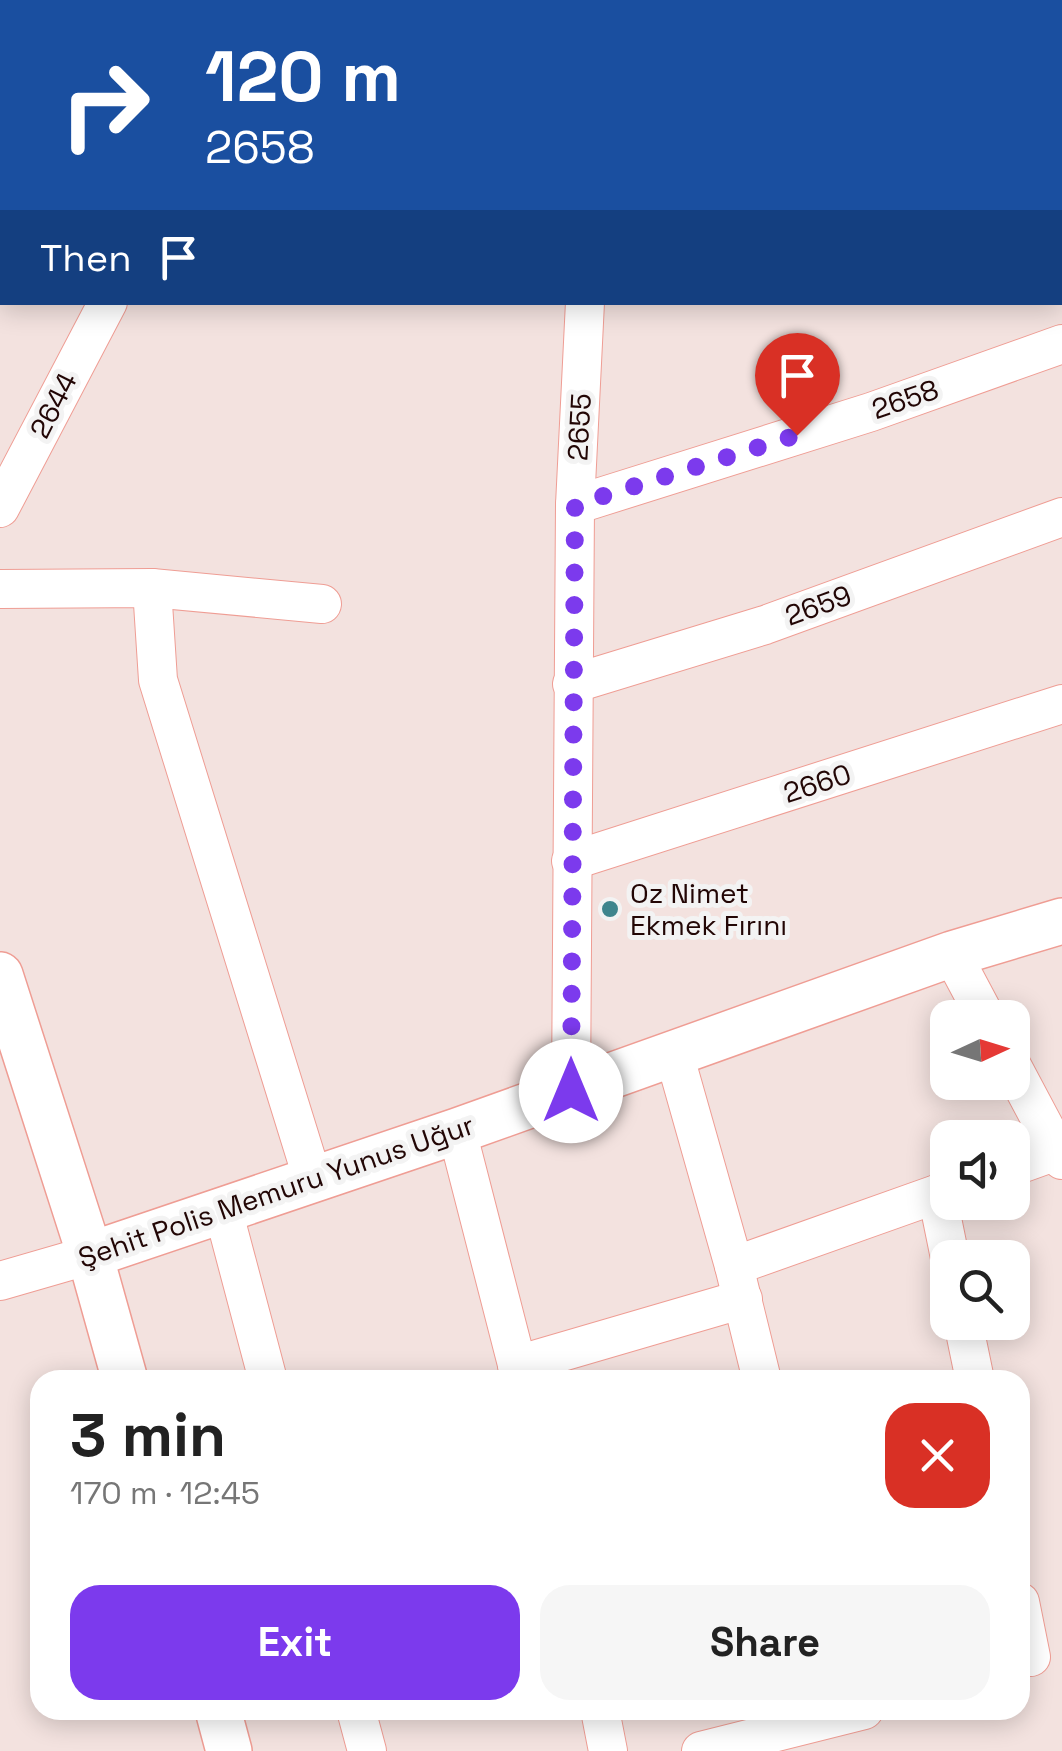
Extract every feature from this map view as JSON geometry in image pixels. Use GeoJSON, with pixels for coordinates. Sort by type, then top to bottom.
{"type":"FeatureCollection","features":[{"type":"Feature","properties":{"kind":"main road","name":"Şehit Polis Memuru Yunus Uğur"},"geometry":{"type":"LineString","coordinates":[[90,1255],[457,1131],[952,954],[1062,921]]}},
{"type":"Feature","properties":{"kind":"main road"},"geometry":{"type":"LineString","coordinates":[[0,976],[90,1255],[122,1370]]}},
{"type":"Feature","properties":{"kind":"main road"},"geometry":{"type":"LineString","coordinates":[[221,1720],[229,1751]]}},
{"type":"Feature","properties":{"kind":"street","name":"2644"},"geometry":{"type":"LineString","coordinates":[[0,508],[106,305]]}},
{"type":"Feature","properties":{"kind":"street","name":"2655"},"geometry":{"type":"LineString","coordinates":[[571,1091],[575,505],[585,305]]}},
{"type":"Feature","properties":{"kind":"street","name":"2658"},"geometry":{"type":"LineString","coordinates":[[575,505],[871,412],[1062,344]]}},
{"type":"Feature","properties":{"kind":"street","name":"2659"},"geometry":{"type":"LineString","coordinates":[[572,684],[764,625],[1062,517]]}},
{"type":"Feature","properties":{"kind":"street"},"geometry":{"type":"LineString","coordinates":[[0,589],[152,588],[322,604]]}},
{"type":"Feature","properties":{"kind":"street"},"geometry":{"type":"LineString","coordinates":[[152,588],[158,680],[313,1180]]}},
{"type":"Feature","properties":{"kind":"street","name":"2660"},"geometry":{"type":"LineString","coordinates":[[572,861],[1062,704]]}},
{"type":"Feature","properties":{"kind":"street"},"geometry":{"type":"LineString","coordinates":[[952,954],[976,1000]]}},
{"type":"Feature","properties":{"kind":"street"},"geometry":{"type":"LineString","coordinates":[[674,1054],[760,1370]]}},
{"type":"Feature","properties":{"kind":"street"},"geometry":{"type":"LineString","coordinates":[[1030,1098],[1061,1153],[1030,1162]]}},
{"type":"Feature","properties":{"kind":"street"},"geometry":{"type":"LineString","coordinates":[[457,1131],[518,1370]]}},
{"type":"Feature","properties":{"kind":"street"},"geometry":{"type":"LineString","coordinates":[[524,1370],[738,1283],[930,1197]]}},
{"type":"Feature","properties":{"kind":"street"},"geometry":{"type":"LineString","coordinates":[[222,1210],[265,1370]]}},
{"type":"Feature","properties":{"kind":"street","name":"Şehit Polis Memuru Yunus Uğur"},"geometry":{"type":"LineString","coordinates":[[0,1282],[90,1255]]}},
{"type":"Feature","properties":{"kind":"street"},"geometry":{"type":"LineString","coordinates":[[967,1340],[973,1370]]}},
{"type":"Feature","properties":{"kind":"street"},"geometry":{"type":"LineString","coordinates":[[359,1720],[367,1751]]}},
{"type":"Feature","properties":{"kind":"street"},"geometry":{"type":"LineString","coordinates":[[602,1720],[608,1751]]}},
{"type":"Feature","properties":{"kind":"street"},"geometry":{"type":"LineString","coordinates":[[700,1751],[820,1720]]}},
{"type":"Feature","properties":{"kind":"place","name":"Oz Nimet Ekmek Fırını"},"geometry":{"type":"Point","coordinates":[610,909]}},
{"type":"Feature","properties":{"kind":"route"},"geometry":{"type":"LineString","coordinates":[[571,1091],[575,505],[797,435]]}}]}
